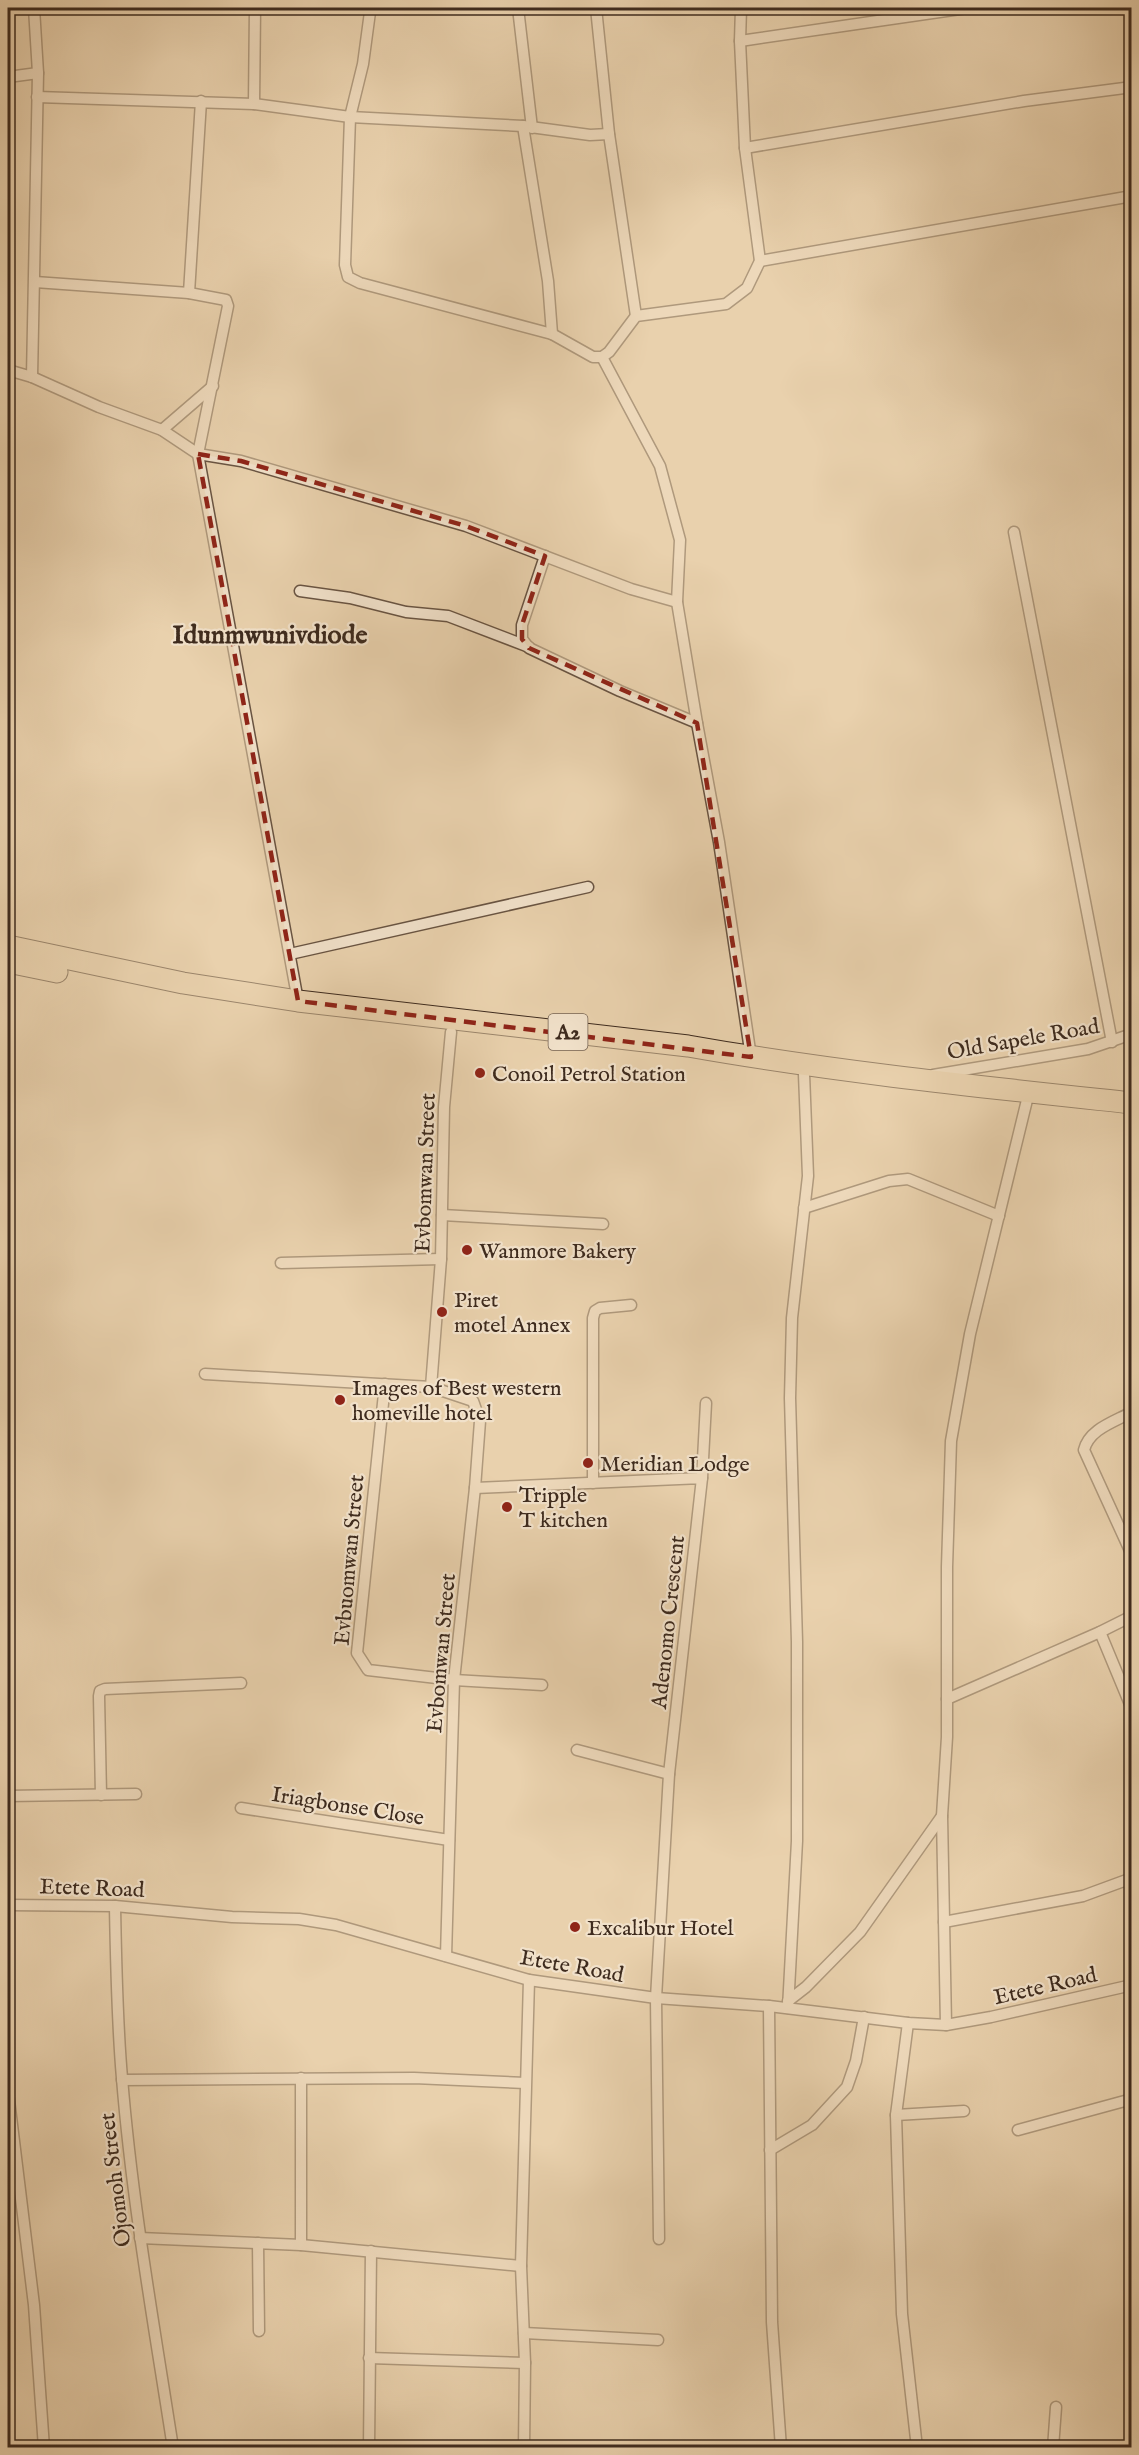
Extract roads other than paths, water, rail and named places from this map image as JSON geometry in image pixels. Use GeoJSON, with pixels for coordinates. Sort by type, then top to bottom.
{"type":"FeatureCollection","features":[{"type":"Feature","properties":{"kind":"highway","name":"A2"},"geometry":{"type":"LineString","coordinates":[[14,956],[298,1001],[688,1047],[920,1079],[1131,1104]]}},
{"type":"Feature","properties":{"kind":"highway","name":"A2"},"geometry":{"type":"LineString","coordinates":[[14,956],[185,998],[1131,1114]]}},
{"type":"Feature","properties":{"kind":"street"},"geometry":{"type":"LineString","coordinates":[[32,377],[38,73],[34,8]]}},
{"type":"Feature","properties":{"kind":"street"},"geometry":{"type":"LineString","coordinates":[[254,104],[255,8]]}},
{"type":"Feature","properties":{"kind":"street"},"geometry":{"type":"LineString","coordinates":[[374,8],[370,12],[363,64],[350,117],[345,265],[348,277],[360,283],[552,334],[593,357],[602,357],[609,352],[636,316],[609,134],[596,8]]}},
{"type":"Feature","properties":{"kind":"street"},"geometry":{"type":"LineString","coordinates":[[518,8],[528,127],[548,281],[552,334]]}},
{"type":"Feature","properties":{"kind":"street"},"geometry":{"type":"LineString","coordinates":[[636,316],[726,304],[747,288],[760,261],[745,148],[740,41],[741,8]]}},
{"type":"Feature","properties":{"kind":"street"},"geometry":{"type":"LineString","coordinates":[[740,41],[967,8]]}},
{"type":"Feature","properties":{"kind":"street"},"geometry":{"type":"LineString","coordinates":[[8,77],[38,73]]}},
{"type":"Feature","properties":{"kind":"street"},"geometry":{"type":"LineString","coordinates":[[745,148],[1024,101],[1131,87]]}},
{"type":"Feature","properties":{"kind":"street"},"geometry":{"type":"LineString","coordinates":[[37,97],[254,104],[350,117],[528,127],[590,135],[609,134]]}},
{"type":"Feature","properties":{"kind":"street"},"geometry":{"type":"LineString","coordinates":[[189,293],[201,101]]}},
{"type":"Feature","properties":{"kind":"street"},"geometry":{"type":"LineString","coordinates":[[760,261],[1131,196]]}},
{"type":"Feature","properties":{"kind":"street"},"geometry":{"type":"LineString","coordinates":[[35,282],[189,293],[226,300],[228,306],[198,454],[298,1001]]}},
{"type":"Feature","properties":{"kind":"street"},"geometry":{"type":"LineString","coordinates":[[602,357],[660,466],[680,540],[677,602],[719,842],[751,1057]]}},
{"type":"Feature","properties":{"kind":"street"},"geometry":{"type":"LineString","coordinates":[[8,370],[32,377],[99,407],[162,430],[198,454],[241,461],[466,526],[631,589],[677,602]]}},
{"type":"Feature","properties":{"kind":"street"},"geometry":{"type":"LineString","coordinates":[[162,430],[213,386]]}},
{"type":"Feature","properties":{"kind":"street"},"geometry":{"type":"LineString","coordinates":[[1014,532],[1112,1042]]}},
{"type":"Feature","properties":{"kind":"street"},"geometry":{"type":"LineString","coordinates":[[529,648],[522,639],[522,625],[545,556]]}},
{"type":"Feature","properties":{"kind":"street"},"geometry":{"type":"LineString","coordinates":[[300,591],[350,598],[406,612],[448,616],[529,648],[620,691],[697,723]]}},
{"type":"Feature","properties":{"kind":"street"},"geometry":{"type":"LineString","coordinates":[[290,954],[588,887]]}},
{"type":"Feature","properties":{"kind":"street","name":"Evbomwan Street"},"geometry":{"type":"LineString","coordinates":[[431,1387],[441,1259],[444,1107],[451,1032]]}},
{"type":"Feature","properties":{"kind":"street","name":"Old Sapele Road"},"geometry":{"type":"LineString","coordinates":[[920,1079],[940,1073],[1088,1049],[1131,1034]]}},
{"type":"Feature","properties":{"kind":"street"},"geometry":{"type":"LineString","coordinates":[[788,2004],[797,1841],[797,1689],[790,1398],[792,1318],[808,1158],[804,1074]]}},
{"type":"Feature","properties":{"kind":"street"},"geometry":{"type":"LineString","coordinates":[[946,2025],[942,1816],[947,1699],[947,1567],[951,1441],[970,1334],[1027,1100]]}},
{"type":"Feature","properties":{"kind":"street"},"geometry":{"type":"LineString","coordinates":[[804,1208],[889,1181],[908,1179],[999,1216]]}},
{"type":"Feature","properties":{"kind":"street"},"geometry":{"type":"LineString","coordinates":[[442,1215],[603,1224]]}},
{"type":"Feature","properties":{"kind":"street"},"geometry":{"type":"LineString","coordinates":[[281,1263],[441,1259]]}},
{"type":"Feature","properties":{"kind":"street"},"geometry":{"type":"LineString","coordinates":[[593,1483],[593,1318],[600,1308],[631,1305]]}},
{"type":"Feature","properties":{"kind":"street","name":"Evbomwan Street"},"geometry":{"type":"LineString","coordinates":[[205,1374],[431,1387],[474,1401],[480,1420],[454,1680],[447,1956]]}},
{"type":"Feature","properties":{"kind":"street","name":"Evbuomwan Street"},"geometry":{"type":"LineString","coordinates":[[386,1384],[357,1653],[368,1670],[454,1680],[542,1685]]}},
{"type":"Feature","properties":{"kind":"street","name":"Adenomo Crescent"},"geometry":{"type":"LineString","coordinates":[[659,2239],[656,1998],[669,1774],[702,1478],[706,1403]]}},
{"type":"Feature","properties":{"kind":"street"},"geometry":{"type":"LineString","coordinates":[[1131,1412],[1095,1432],[1087,1441],[1084,1450],[1131,1555]]}},
{"type":"Feature","properties":{"kind":"street"},"geometry":{"type":"LineString","coordinates":[[475,1488],[702,1478]]}},
{"type":"Feature","properties":{"kind":"street"},"geometry":{"type":"LineString","coordinates":[[947,1699],[1100,1632],[1131,1616]]}},
{"type":"Feature","properties":{"kind":"street"},"geometry":{"type":"LineString","coordinates":[[1100,1632],[1131,1709]]}},
{"type":"Feature","properties":{"kind":"street"},"geometry":{"type":"LineString","coordinates":[[101,1795],[100,1691],[241,1683]]}},
{"type":"Feature","properties":{"kind":"street"},"geometry":{"type":"LineString","coordinates":[[577,1750],[669,1774]]}},
{"type":"Feature","properties":{"kind":"street"},"geometry":{"type":"LineString","coordinates":[[8,1796],[136,1794]]}},
{"type":"Feature","properties":{"kind":"street","name":"Iriagbonse Close"},"geometry":{"type":"LineString","coordinates":[[241,1808],[449,1840]]}},
{"type":"Feature","properties":{"kind":"street"},"geometry":{"type":"LineString","coordinates":[[788,2004],[860,1932],[942,1816]]}},
{"type":"Feature","properties":{"kind":"street"},"geometry":{"type":"LineString","coordinates":[[944,1922],[1083,1896],[1131,1878]]}},
{"type":"Feature","properties":{"kind":"street","name":"Etete Road"},"geometry":{"type":"LineString","coordinates":[[8,1905],[115,1906],[232,1917],[299,1919],[336,1925],[529,1980],[656,1998],[769,2006],[788,2004],[908,2023],[946,2025],[992,2018],[1131,1985]]}},
{"type":"Feature","properties":{"kind":"street","name":"Ojomoh Street"},"geometry":{"type":"LineString","coordinates":[[115,1906],[122,2080],[140,2238],[173,2448]]}},
{"type":"Feature","properties":{"kind":"street"},"geometry":{"type":"LineString","coordinates":[[524,2448],[525,2363],[521,2266],[529,1980]]}},
{"type":"Feature","properties":{"kind":"street"},"geometry":{"type":"LineString","coordinates":[[769,2006],[772,2322],[781,2448]]}},
{"type":"Feature","properties":{"kind":"street"},"geometry":{"type":"LineString","coordinates":[[770,2150],[812,2125],[847,2087],[856,2061],[864,2017]]}},
{"type":"Feature","properties":{"kind":"street"},"geometry":{"type":"LineString","coordinates":[[908,2023],[896,2115],[902,2314],[916,2448]]}},
{"type":"Feature","properties":{"kind":"street"},"geometry":{"type":"LineString","coordinates":[[301,2078],[301,2245]]}},
{"type":"Feature","properties":{"kind":"street"},"geometry":{"type":"LineString","coordinates":[[122,2080],[414,2078],[525,2083]]}},
{"type":"Feature","properties":{"kind":"street"},"geometry":{"type":"LineString","coordinates":[[8,2092],[34,2305],[44,2448]]}},
{"type":"Feature","properties":{"kind":"street"},"geometry":{"type":"LineString","coordinates":[[1018,2130],[1131,2099]]}},
{"type":"Feature","properties":{"kind":"street"},"geometry":{"type":"LineString","coordinates":[[896,2115],[964,2111]]}},
{"type":"Feature","properties":{"kind":"street"},"geometry":{"type":"LineString","coordinates":[[140,2238],[301,2245],[521,2266]]}},
{"type":"Feature","properties":{"kind":"street"},"geometry":{"type":"LineString","coordinates":[[258,2243],[259,2331]]}},
{"type":"Feature","properties":{"kind":"street"},"geometry":{"type":"LineString","coordinates":[[369,2448],[371,2251]]}},
{"type":"Feature","properties":{"kind":"street"},"geometry":{"type":"LineString","coordinates":[[524,2333],[658,2340]]}},
{"type":"Feature","properties":{"kind":"street"},"geometry":{"type":"LineString","coordinates":[[369,2358],[525,2363]]}},
{"type":"Feature","properties":{"kind":"street"},"geometry":{"type":"LineString","coordinates":[[1053,2448],[1056,2407]]}},
{"type":"Feature","properties":{"kind":"place","name":"Conoil Petrol Station"},"geometry":{"type":"Point","coordinates":[480,1073]}},
{"type":"Feature","properties":{"kind":"place","name":"Wanmore Bakery"},"geometry":{"type":"Point","coordinates":[467,1250]}},
{"type":"Feature","properties":{"kind":"place","name":"Piret motel Annex"},"geometry":{"type":"Point","coordinates":[442,1312]}},
{"type":"Feature","properties":{"kind":"place","name":"Images of Best western homeville hotel"},"geometry":{"type":"Point","coordinates":[340,1400]}},
{"type":"Feature","properties":{"kind":"place","name":"Meridian Lodge"},"geometry":{"type":"Point","coordinates":[588,1463]}},
{"type":"Feature","properties":{"kind":"place","name":"Tripple T kitchen"},"geometry":{"type":"Point","coordinates":[507,1507]}},
{"type":"Feature","properties":{"kind":"place","name":"Excalibur Hotel"},"geometry":{"type":"Point","coordinates":[575,1927]}},
{"type":"Feature","properties":{"kind":"district","name":"Idunmwunivdiode"},"geometry":{"type":"Point","coordinates":[270,634]}}]}
